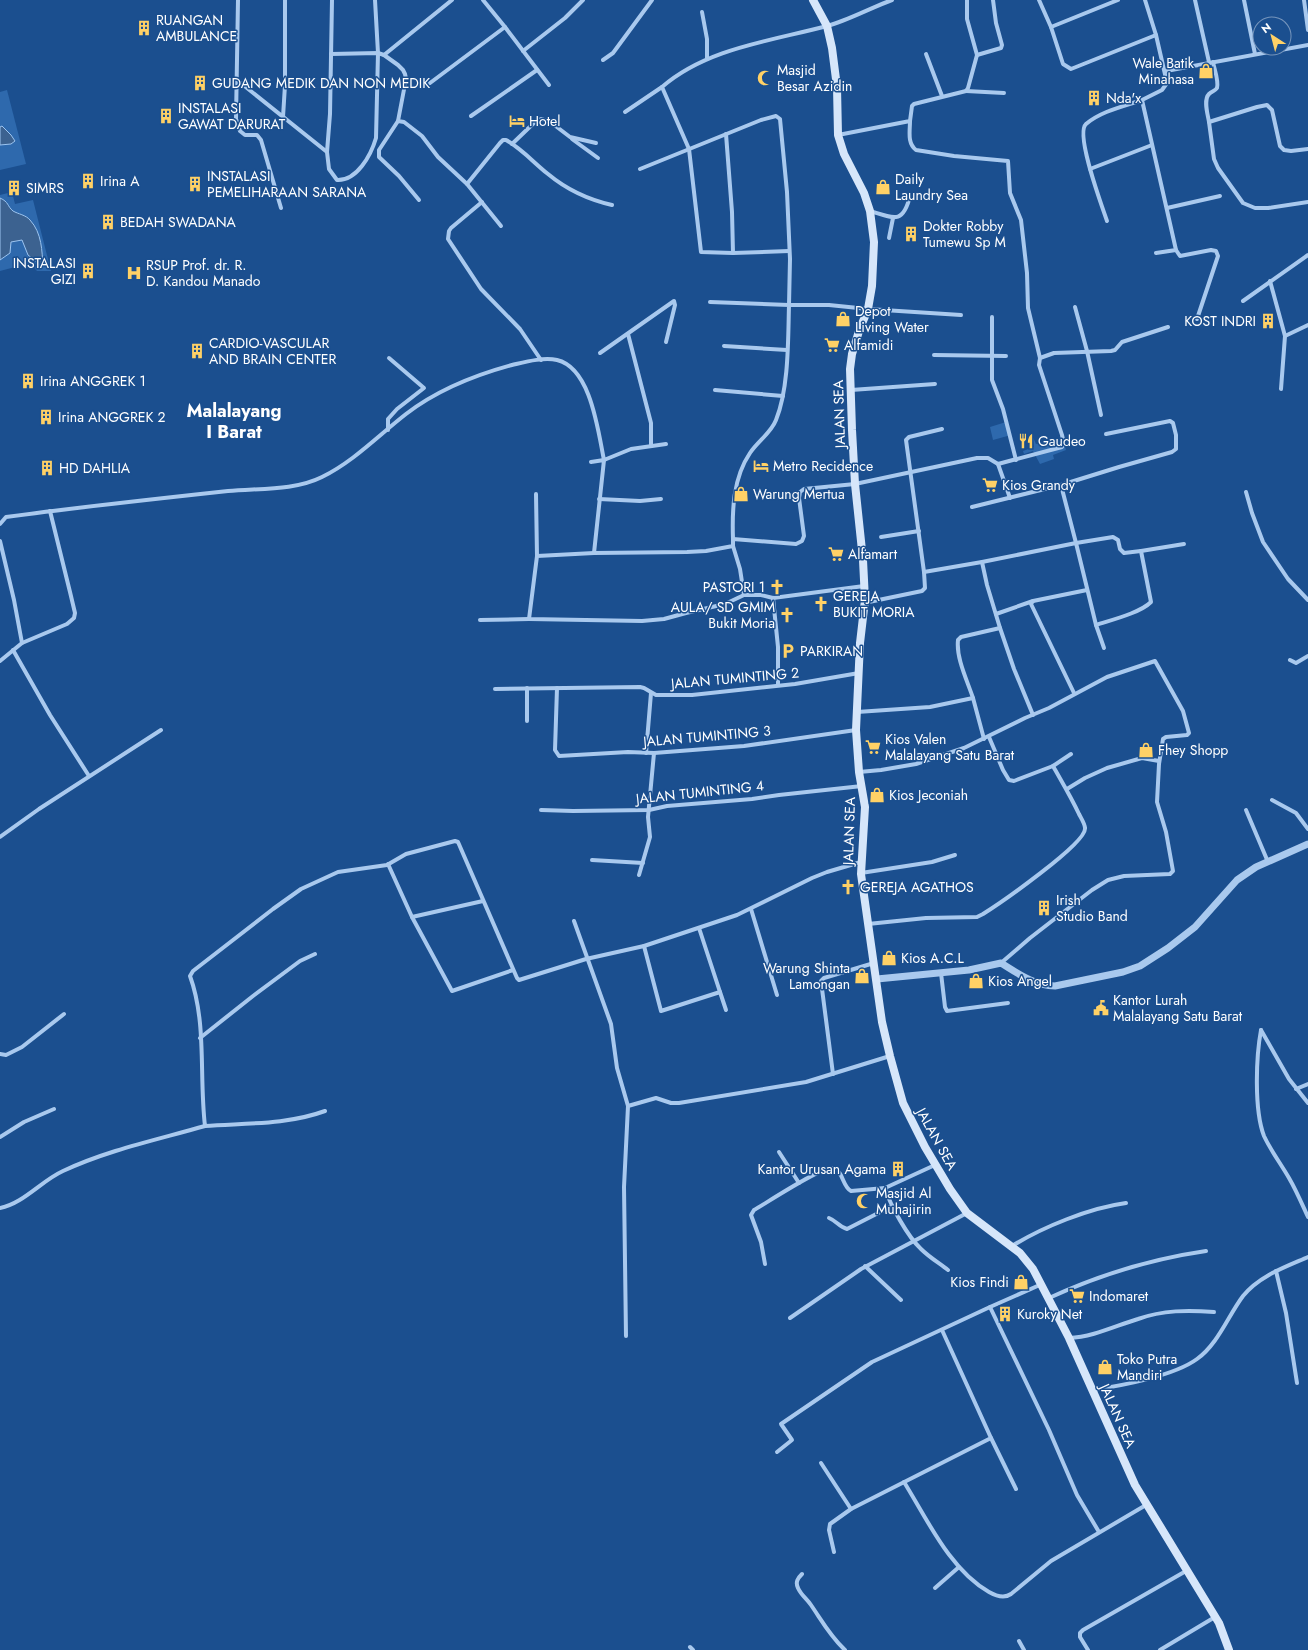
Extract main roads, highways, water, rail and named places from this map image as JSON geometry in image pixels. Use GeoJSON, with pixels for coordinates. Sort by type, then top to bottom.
{"type":"FeatureCollection","features":[{"type":"Feature","properties":{"kind":"main road","name":"JALAN SEA"},"geometry":{"type":"LineString","coordinates":[[813,0],[827,26],[832,48],[836,87],[838,135],[844,154],[864,193],[870,211],[874,242],[872,286],[868,309],[852,354],[850,370],[855,484],[863,560],[864,586],[856,730],[859,772],[865,807],[860,862],[861,874],[882,1022],[890,1056],[903,1103],[916,1130],[935,1165],[966,1213],[1012,1246],[1030,1264],[1042,1284],[1069,1338],[1132,1478],[1146,1505],[1214,1617],[1229,1650]]}},
{"type":"Feature","properties":{"kind":"place","name":"RUANGAN AMBULANCE"},"geometry":{"type":"Point","coordinates":[144,28]}},
{"type":"Feature","properties":{"kind":"place","name":"Wale Batik Minahasa"},"geometry":{"type":"Point","coordinates":[1206,71]}},
{"type":"Feature","properties":{"kind":"place","name":"Masjid Besar Azidin"},"geometry":{"type":"Point","coordinates":[765,78]}},
{"type":"Feature","properties":{"kind":"place","name":"GUDANG MEDIK DAN NON MEDIK"},"geometry":{"type":"Point","coordinates":[200,83]}},
{"type":"Feature","properties":{"kind":"place","name":"Nda'x"},"geometry":{"type":"Point","coordinates":[1094,98]}},
{"type":"Feature","properties":{"kind":"place","name":"INSTALASI GAWAT DARURAT"},"geometry":{"type":"Point","coordinates":[166,116]}},
{"type":"Feature","properties":{"kind":"place","name":"Hotel"},"geometry":{"type":"Point","coordinates":[517,121]}},
{"type":"Feature","properties":{"kind":"place","name":"Irina A"},"geometry":{"type":"Point","coordinates":[88,181]}},
{"type":"Feature","properties":{"kind":"place","name":"INSTALASI PEMELIHARAAN SARANA"},"geometry":{"type":"Point","coordinates":[195,184]}},
{"type":"Feature","properties":{"kind":"place","name":"Daily Laundry Sea"},"geometry":{"type":"Point","coordinates":[883,187]}},
{"type":"Feature","properties":{"kind":"place","name":"SIMRS"},"geometry":{"type":"Point","coordinates":[14,188]}},
{"type":"Feature","properties":{"kind":"place","name":"BEDAH SWADANA"},"geometry":{"type":"Point","coordinates":[108,222]}},
{"type":"Feature","properties":{"kind":"place","name":"Dokter Robby Tumewu Sp M"},"geometry":{"type":"Point","coordinates":[911,234]}},
{"type":"Feature","properties":{"kind":"place","name":"INSTALASI GIZI"},"geometry":{"type":"Point","coordinates":[88,271]}},
{"type":"Feature","properties":{"kind":"place","name":"RSUP Prof. dr. R. D. Kandou Manado"},"geometry":{"type":"Point","coordinates":[134,273]}},
{"type":"Feature","properties":{"kind":"place","name":"Depot Living Water"},"geometry":{"type":"Point","coordinates":[843,319]}},
{"type":"Feature","properties":{"kind":"place","name":"KOST INDRI"},"geometry":{"type":"Point","coordinates":[1268,321]}},
{"type":"Feature","properties":{"kind":"place","name":"Alfamidi"},"geometry":{"type":"Point","coordinates":[832,345]}},
{"type":"Feature","properties":{"kind":"place","name":"CARDIO-VASCULAR AND BRAIN CENTER"},"geometry":{"type":"Point","coordinates":[197,351]}},
{"type":"Feature","properties":{"kind":"place","name":"Irina ANGGREK 1"},"geometry":{"type":"Point","coordinates":[28,381]}},
{"type":"Feature","properties":{"kind":"place","name":"Irina ANGGREK 2"},"geometry":{"type":"Point","coordinates":[46,417]}},
{"type":"Feature","properties":{"kind":"place","name":"Gaudeo"},"geometry":{"type":"Point","coordinates":[1026,441]}},
{"type":"Feature","properties":{"kind":"place","name":"Metro Recidence"},"geometry":{"type":"Point","coordinates":[761,466]}},
{"type":"Feature","properties":{"kind":"place","name":"HD DAHLIA"},"geometry":{"type":"Point","coordinates":[47,468]}},
{"type":"Feature","properties":{"kind":"place","name":"Kios Grandy"},"geometry":{"type":"Point","coordinates":[990,485]}},
{"type":"Feature","properties":{"kind":"place","name":"Warung Mertua"},"geometry":{"type":"Point","coordinates":[741,494]}},
{"type":"Feature","properties":{"kind":"place","name":"Alfamart"},"geometry":{"type":"Point","coordinates":[836,554]}},
{"type":"Feature","properties":{"kind":"place","name":"PASTORI 1"},"geometry":{"type":"Point","coordinates":[777,587]}},
{"type":"Feature","properties":{"kind":"place","name":"GEREJA BUKIT MORIA"},"geometry":{"type":"Point","coordinates":[821,604]}},
{"type":"Feature","properties":{"kind":"place","name":"AULA/ SD GMIM Bukit Moria"},"geometry":{"type":"Point","coordinates":[787,615]}},
{"type":"Feature","properties":{"kind":"place","name":"PARKIRAN"},"geometry":{"type":"Point","coordinates":[788,651]}},
{"type":"Feature","properties":{"kind":"place","name":"Kios Valen Malalayang Satu Barat"},"geometry":{"type":"Point","coordinates":[873,747]}},
{"type":"Feature","properties":{"kind":"place","name":"Fhey Shopp"},"geometry":{"type":"Point","coordinates":[1146,750]}},
{"type":"Feature","properties":{"kind":"place","name":"Kios Jeconiah"},"geometry":{"type":"Point","coordinates":[877,795]}},
{"type":"Feature","properties":{"kind":"place","name":"GEREJA AGATHOS"},"geometry":{"type":"Point","coordinates":[848,887]}},
{"type":"Feature","properties":{"kind":"place","name":"Irish Studio Band"},"geometry":{"type":"Point","coordinates":[1044,908]}},
{"type":"Feature","properties":{"kind":"place","name":"Kios A.C.L"},"geometry":{"type":"Point","coordinates":[889,958]}},
{"type":"Feature","properties":{"kind":"place","name":"Warung Shinta Lamongan"},"geometry":{"type":"Point","coordinates":[862,976]}},
{"type":"Feature","properties":{"kind":"place","name":"Kios Angel"},"geometry":{"type":"Point","coordinates":[976,981]}},
{"type":"Feature","properties":{"kind":"place","name":"Kantor Lurah Malalayang Satu Barat"},"geometry":{"type":"Point","coordinates":[1101,1008]}},
{"type":"Feature","properties":{"kind":"place","name":"Kantor Urusan Agama"},"geometry":{"type":"Point","coordinates":[898,1169]}},
{"type":"Feature","properties":{"kind":"place","name":"Masjid Al Muhajirin"},"geometry":{"type":"Point","coordinates":[864,1201]}},
{"type":"Feature","properties":{"kind":"place","name":"Kios Findi"},"geometry":{"type":"Point","coordinates":[1021,1282]}},
{"type":"Feature","properties":{"kind":"place","name":"Indomaret"},"geometry":{"type":"Point","coordinates":[1077,1296]}},
{"type":"Feature","properties":{"kind":"place","name":"Kuroky Net"},"geometry":{"type":"Point","coordinates":[1005,1314]}},
{"type":"Feature","properties":{"kind":"place","name":"Toko Putra Mandiri"},"geometry":{"type":"Point","coordinates":[1105,1367]}},
{"type":"Feature","properties":{"kind":"district","name":"Malalayang I Barat"},"geometry":{"type":"Point","coordinates":[234,421]}}]}
